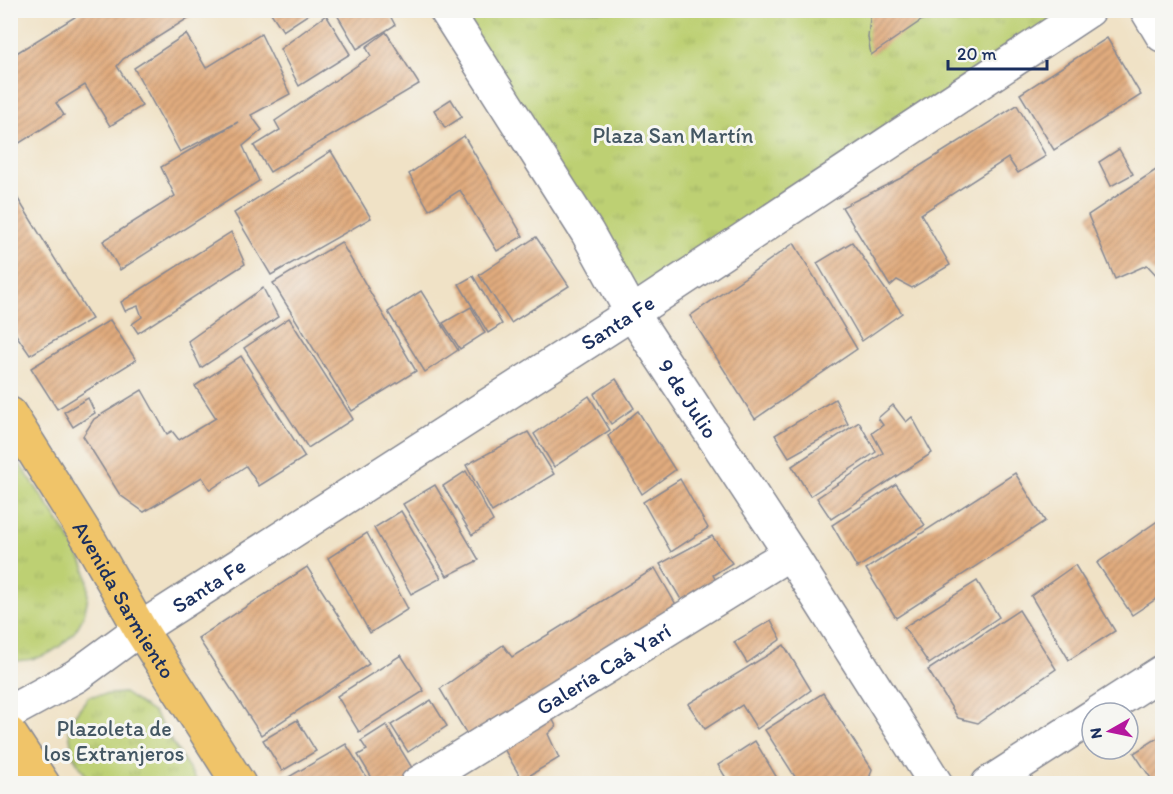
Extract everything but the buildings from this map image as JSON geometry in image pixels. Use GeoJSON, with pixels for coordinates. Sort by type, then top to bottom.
{"type":"FeatureCollection","features":[{"type":"Feature","properties":{"kind":"main road","name":"Avenida Sarmiento"},"geometry":{"type":"LineString","coordinates":[[10,414],[90,541],[140,629],[239,783]]}},
{"type":"Feature","properties":{"kind":"main road"},"geometry":{"type":"LineString","coordinates":[[10,734],[43,783]]}},
{"type":"Feature","properties":{"kind":"street","name":"9 de Julio"},"geometry":{"type":"LineString","coordinates":[[446,10],[586,232],[632,313],[790,553],[936,783]]}},
{"type":"Feature","properties":{"kind":"street","name":"Santa Fe"},"geometry":{"type":"LineString","coordinates":[[10,712],[76,676],[140,629],[632,313],[1089,10]]}},
{"type":"Feature","properties":{"kind":"street"},"geometry":{"type":"LineString","coordinates":[[1147,10],[1162,35]]}},
{"type":"Feature","properties":{"kind":"street","name":"Galería Caá Yarí"},"geometry":{"type":"LineString","coordinates":[[417,783],[790,553]]}},
{"type":"Feature","properties":{"kind":"street"},"geometry":{"type":"LineString","coordinates":[[1117,701],[1162,672]]}},
{"type":"Feature","properties":{"kind":"street"},"geometry":{"type":"LineString","coordinates":[[988,783],[1080,725]]}},
{"type":"Feature","properties":{"kind":"green space","name":"Plaza San Martín"},"geometry":{"type":"Polygon","coordinates":[[[446,11],[1089,11],[632,313],[446,11]]]}},
{"type":"Feature","properties":{"kind":"green space"},"geometry":{"type":"Polygon","coordinates":[[[11,451],[75,549],[87,576],[88,592],[86,608],[80,623],[64,643],[44,656],[11,661],[11,451]]]}},
{"type":"Feature","properties":{"kind":"green space","name":"Plazoleta de los Extranjeros"},"geometry":{"type":"Polygon","coordinates":[[[124,693],[154,713],[198,783],[91,783],[73,756],[68,724],[89,696],[124,693]]]}}]}
